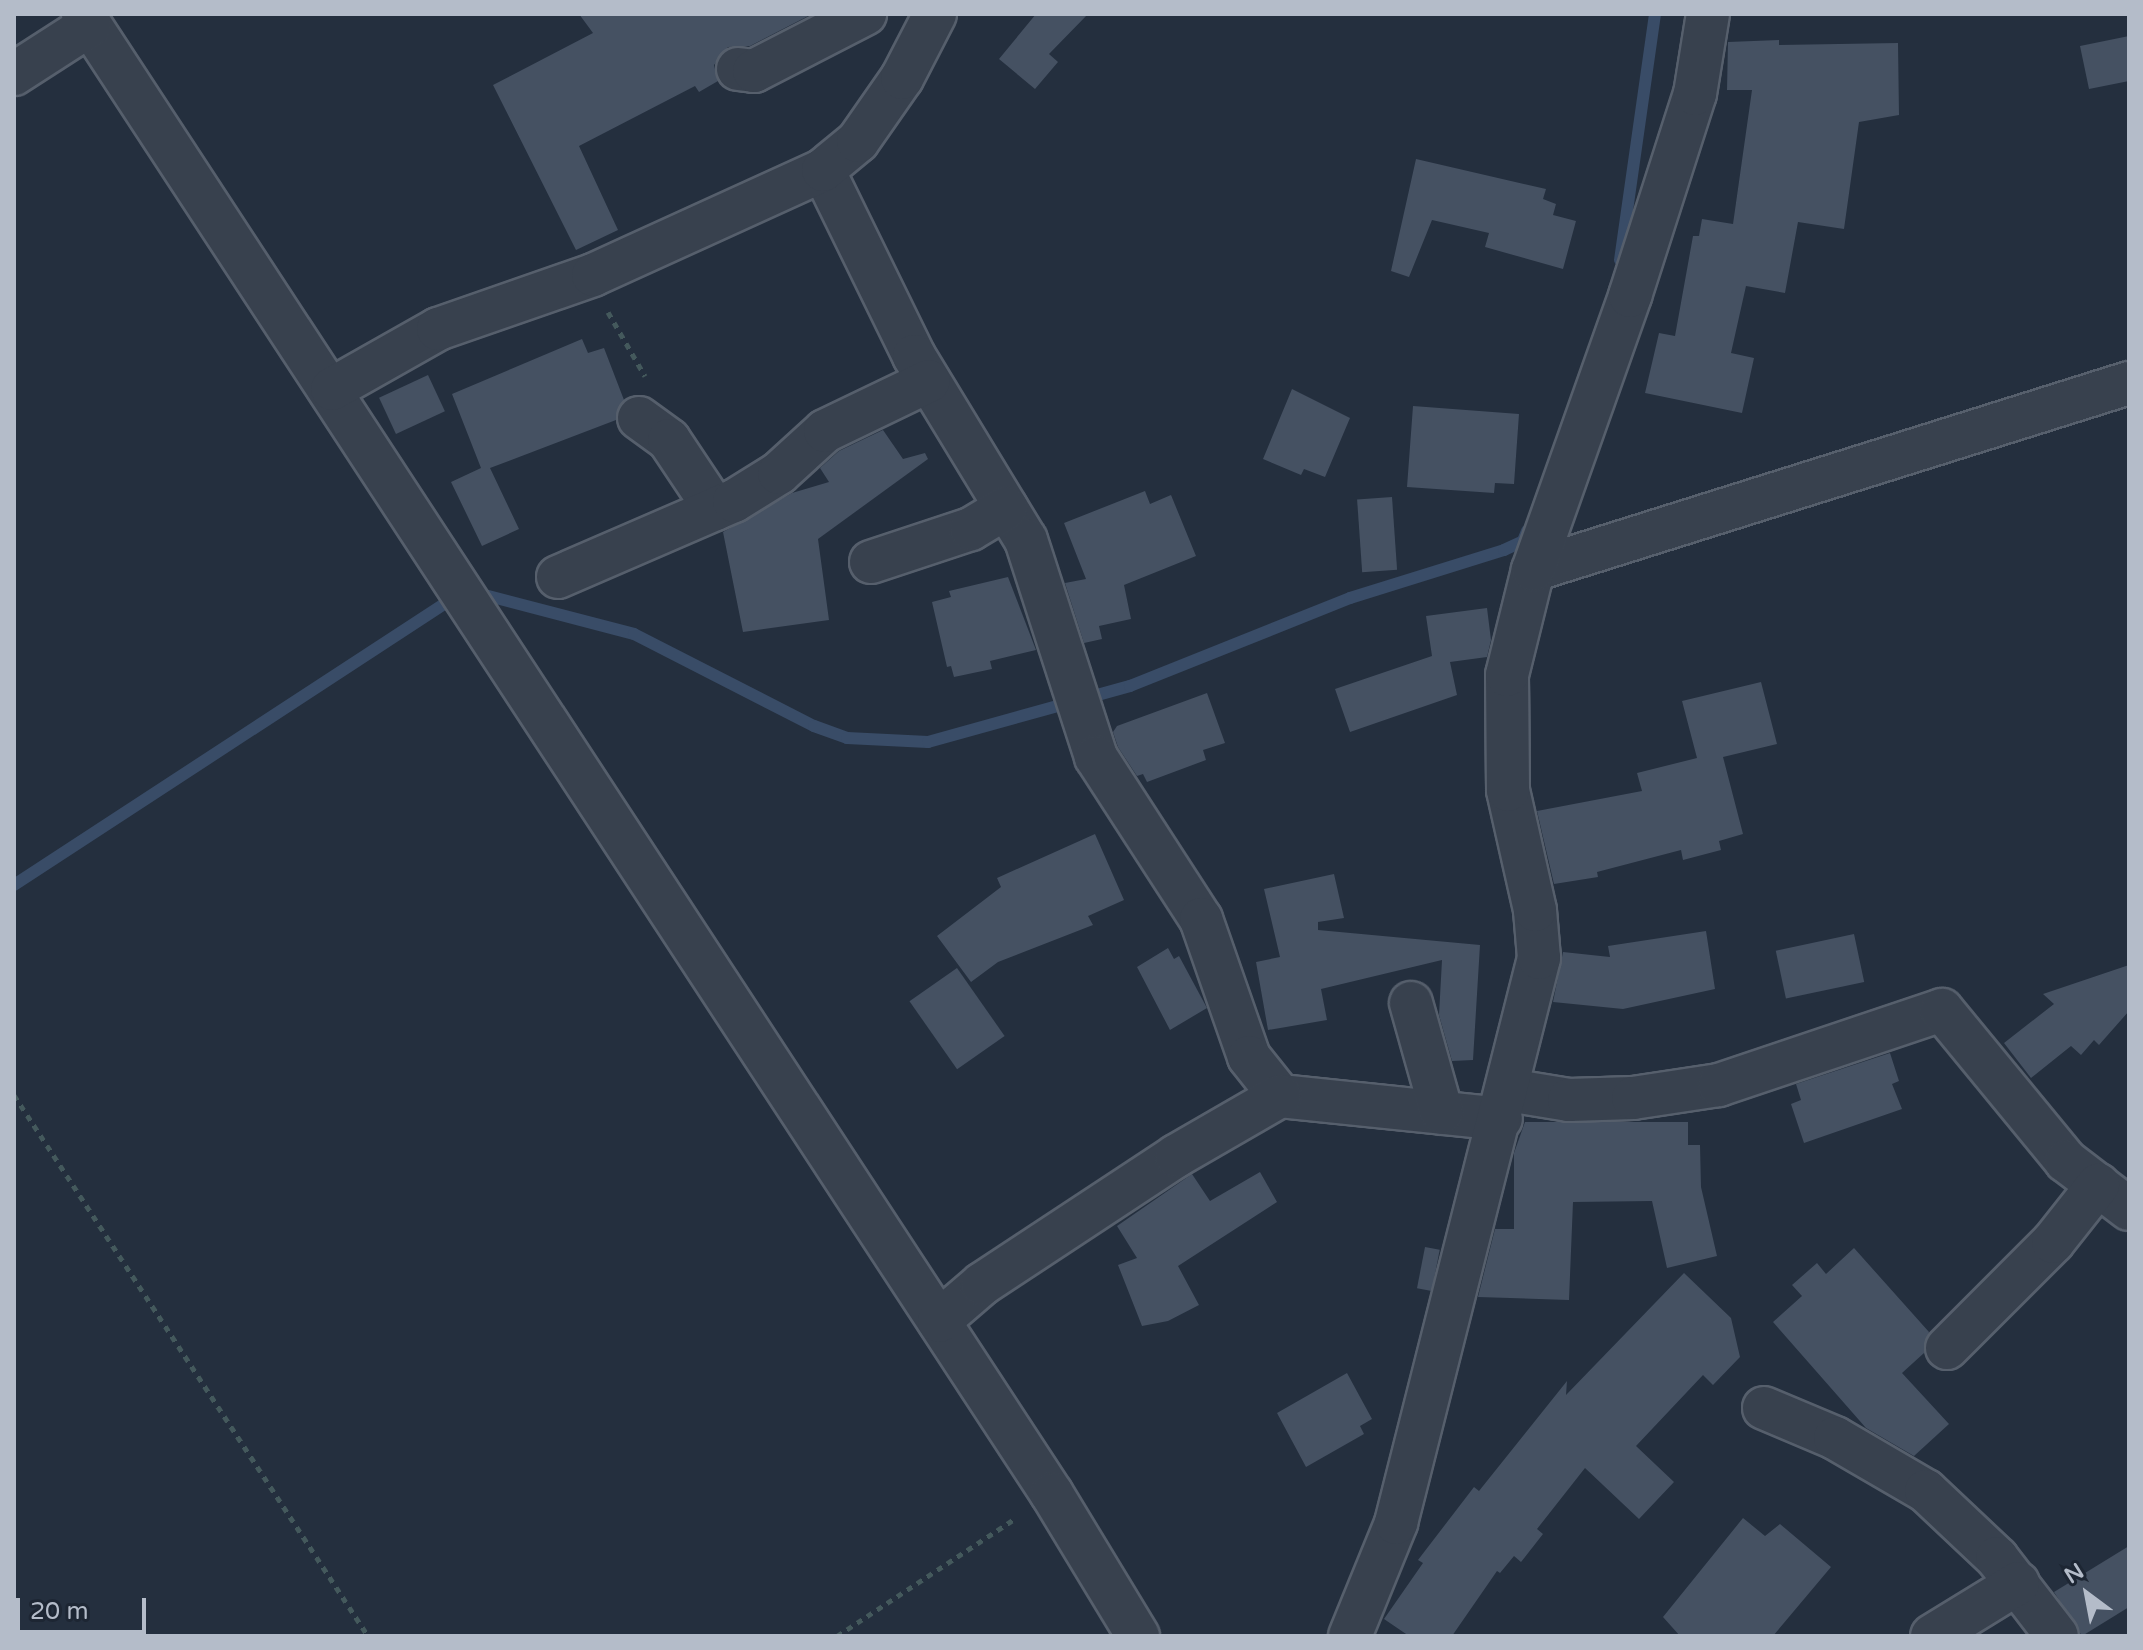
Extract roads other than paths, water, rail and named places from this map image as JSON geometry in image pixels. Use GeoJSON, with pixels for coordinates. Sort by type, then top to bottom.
{"type":"FeatureCollection","features":[{"type":"Feature","properties":{"kind":"street"},"geometry":{"type":"LineString","coordinates":[[738,69],[754,71],[861,14]]}},
{"type":"Feature","properties":{"kind":"street"},"geometry":{"type":"LineString","coordinates":[[332,389],[438,329],[588,277],[823,170],[858,141],[902,78],[934,14]]}},
{"type":"Feature","properties":{"kind":"street"},"geometry":{"type":"LineString","coordinates":[[1350,1636],[1396,1523],[1505,1104],[1539,958],[1535,910],[1508,790],[1507,675],[1533,570],[1630,296],[1695,94],[1708,14]]}},
{"type":"Feature","properties":{"kind":"street"},"geometry":{"type":"LineString","coordinates":[[14,74],[87,19],[332,389],[1052,1494],[1138,1636]]}},
{"type":"Feature","properties":{"kind":"street"},"geometry":{"type":"LineString","coordinates":[[823,170],[929,381],[1026,540],[1096,757],[1201,919],[1249,1057],[1280,1096]]}},
{"type":"Feature","properties":{"kind":"street"},"geometry":{"type":"LineString","coordinates":[[558,577],[715,509],[779,473],[825,431],[929,381]]}},
{"type":"Feature","properties":{"kind":"street"},"geometry":{"type":"LineString","coordinates":[[1533,570],[2129,383]]}},
{"type":"Feature","properties":{"kind":"street"},"geometry":{"type":"LineString","coordinates":[[642,419],[669,440],[715,509]]}},
{"type":"Feature","properties":{"kind":"street"},"geometry":{"type":"LineString","coordinates":[[871,562],[971,529],[1006,508]]}},
{"type":"Feature","properties":{"kind":"street"},"geometry":{"type":"LineString","coordinates":[[1411,1003],[1442,1113]]}},
{"type":"Feature","properties":{"kind":"street"},"geometry":{"type":"LineString","coordinates":[[939,1321],[1008,1267],[1222,1126],[1280,1096],[1442,1113],[1505,1104],[1633,1098],[1719,1085],[1942,1010],[2066,1161],[2113,1197],[2053,1242],[1947,1348]]}},
{"type":"Feature","properties":{"kind":"street"},"geometry":{"type":"LineString","coordinates":[[1764,1408],[1835,1438],[1926,1491],[2018,1583],[2057,1636]]}},
{"type":"Feature","properties":{"kind":"street"},"geometry":{"type":"LineString","coordinates":[[1932,1636],[2018,1583]]}},
{"type":"Feature","properties":{"kind":"waterway"},"geometry":{"type":"LineString","coordinates":[[1620,260],[1655,14]]}},
{"type":"Feature","properties":{"kind":"waterway"},"geometry":{"type":"LineString","coordinates":[[473,592],[634,634],[814,726],[847,738],[928,742],[1130,686],[1350,598],[1504,550],[1523,541],[1527,531]]}},
{"type":"Feature","properties":{"kind":"waterway"},"geometry":{"type":"LineString","coordinates":[[14,885],[455,597]]}}]}
